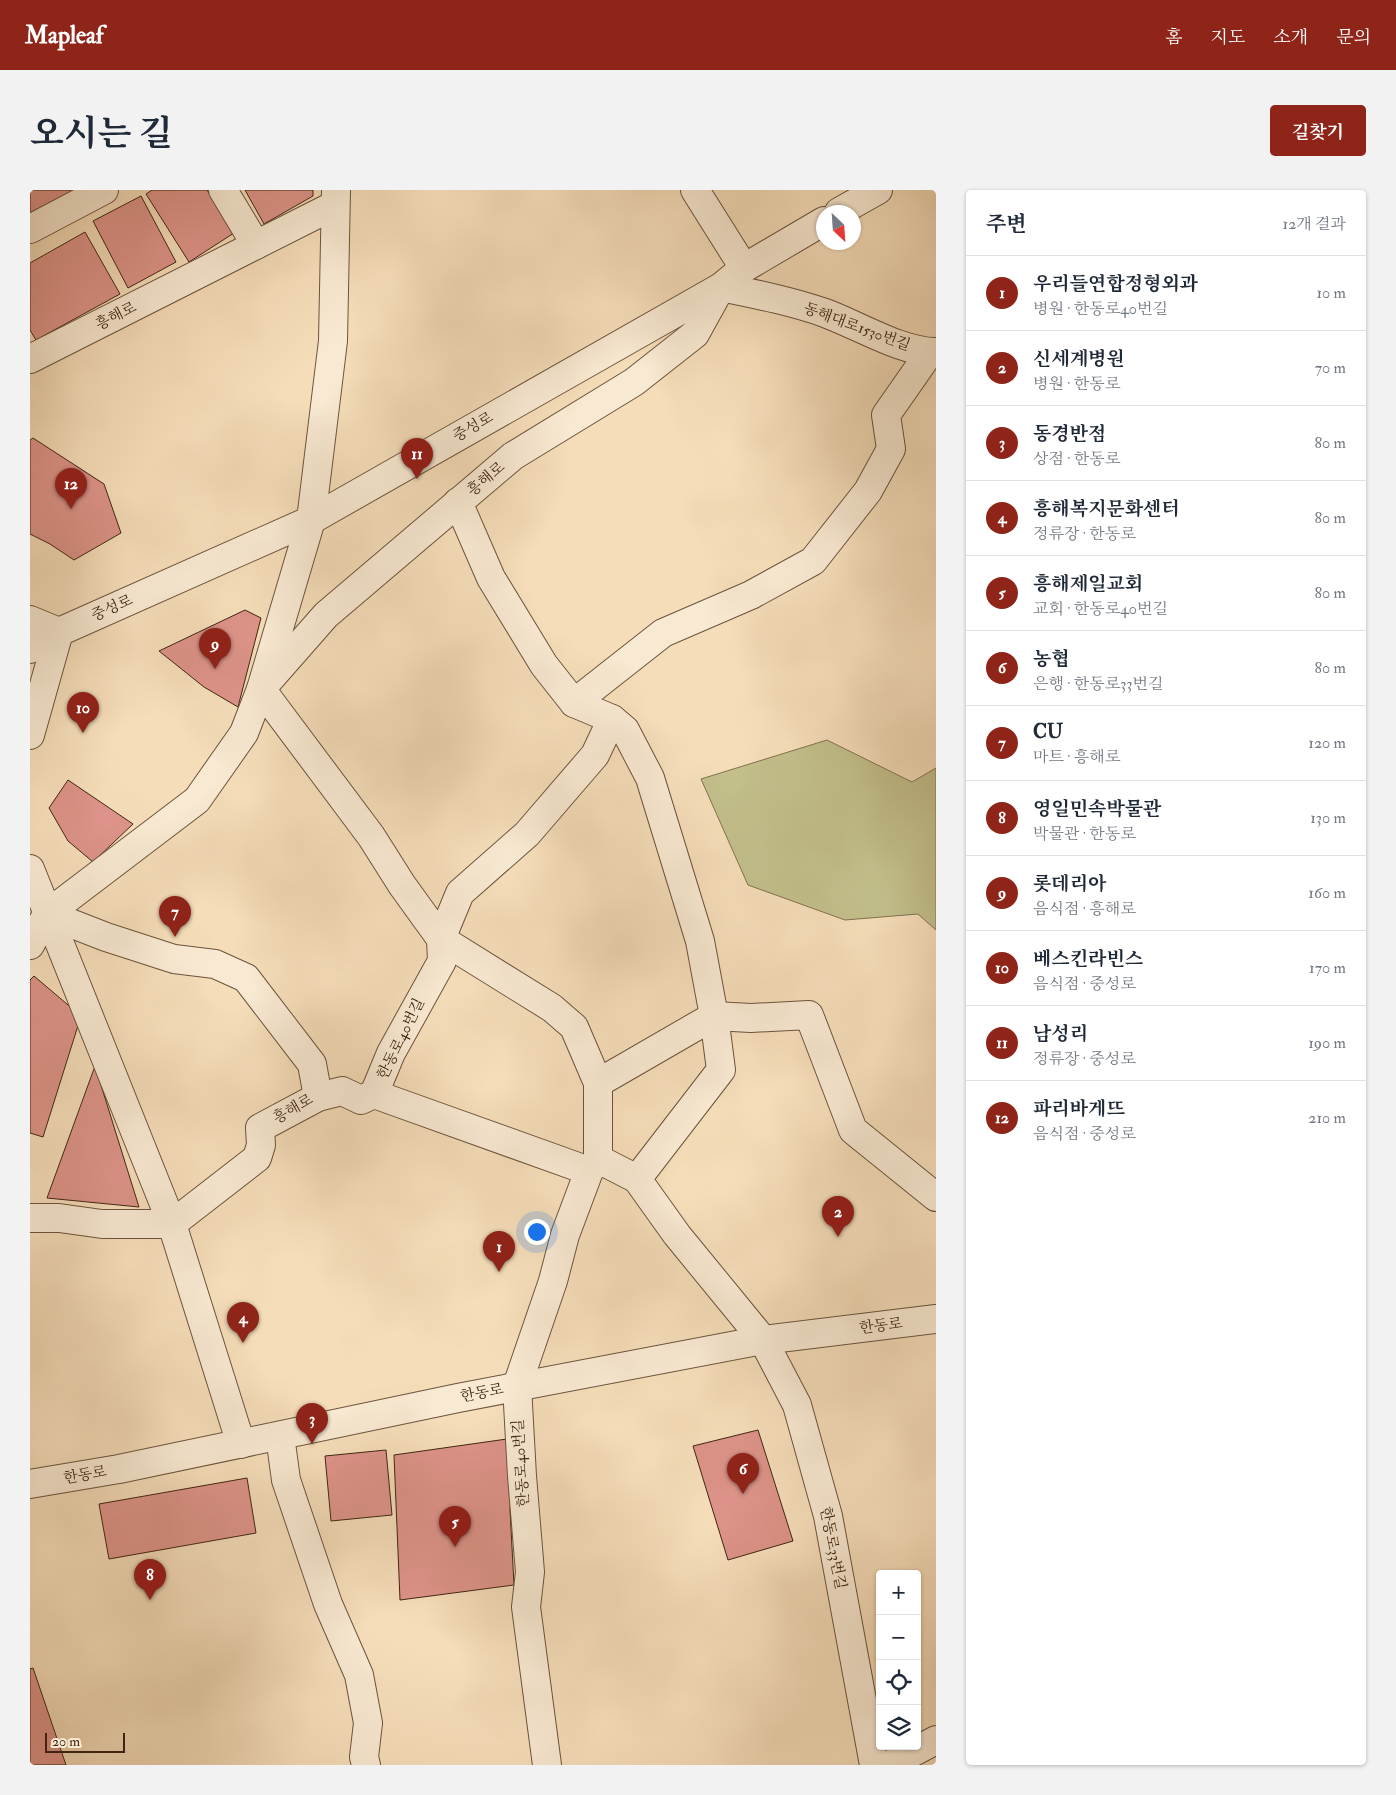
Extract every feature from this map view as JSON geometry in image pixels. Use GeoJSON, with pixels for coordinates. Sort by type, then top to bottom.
{"type":"FeatureCollection","features":[{"type":"Feature","properties":{"kind":"street"},"geometry":{"type":"LineString","coordinates":[[30,229],[104,190]]}},
{"type":"Feature","properties":{"kind":"street"},"geometry":{"type":"LineString","coordinates":[[223,190],[256,244]]}},
{"type":"Feature","properties":{"kind":"street"},"geometry":{"type":"LineString","coordinates":[[695,190],[744,268]]}},
{"type":"Feature","properties":{"kind":"street"},"geometry":{"type":"LineString","coordinates":[[851,205],[878,190]]}},
{"type":"Feature","properties":{"kind":"street","name":"흥해로"},"geometry":{"type":"LineString","coordinates":[[30,359],[256,244],[336,198]]}},
{"type":"Feature","properties":{"kind":"street","name":"흥해로"},"geometry":{"type":"LineString","coordinates":[[30,944],[47,914],[197,800],[244,733],[262,689],[311,520],[333,341],[336,198]]}},
{"type":"Feature","properties":{"kind":"street","name":"중성로"},"geometry":{"type":"LineString","coordinates":[[30,649],[59,632],[311,520],[720,286],[744,268],[816,227]]}},
{"type":"Feature","properties":{"kind":"street","name":"흥해로"},"geometry":{"type":"LineString","coordinates":[[262,689],[326,615],[513,456],[634,382],[695,334],[720,286]]}},
{"type":"Feature","properties":{"kind":"street","name":"동해대로1530번길"},"geometry":{"type":"LineString","coordinates":[[720,286],[824,313],[895,343],[933,352]]}},
{"type":"Feature","properties":{"kind":"street"},"geometry":{"type":"LineString","coordinates":[[574,703],[662,633],[751,594],[813,561],[868,491],[891,449],[886,415],[933,352]]}},
{"type":"Feature","properties":{"kind":"street"},"geometry":{"type":"LineString","coordinates":[[458,502],[490,578],[544,665],[574,703],[612,719],[625,730],[650,778],[700,940],[714,1016],[721,1070],[637,1179]]}},
{"type":"Feature","properties":{"kind":"street"},"geometry":{"type":"LineString","coordinates":[[30,620],[59,632],[30,735]]}},
{"type":"Feature","properties":{"kind":"street","name":"한동로40번길"},"geometry":{"type":"LineString","coordinates":[[262,689],[371,836],[402,885],[441,939],[552,1008],[574,1027],[598,1083],[593,1165],[565,1235],[553,1282],[517,1386],[530,1572],[526,1607],[548,1765]]}},
{"type":"Feature","properties":{"kind":"street"},"geometry":{"type":"LineString","coordinates":[[441,939],[460,893],[527,834],[594,755],[612,719]]}},
{"type":"Feature","properties":{"kind":"street"},"geometry":{"type":"LineString","coordinates":[[30,869],[172,1224],[241,1444]]}},
{"type":"Feature","properties":{"kind":"street","name":"흥해로"},"geometry":{"type":"LineString","coordinates":[[47,914],[106,937],[174,959],[215,964],[246,978],[312,1064],[318,1097],[260,1128],[262,1145],[257,1158],[172,1224]]}},
{"type":"Feature","properties":{"kind":"street","name":"한동로40번길"},"geometry":{"type":"LineString","coordinates":[[441,939],[442,961],[391,1053],[374,1094],[637,1179]]}},
{"type":"Feature","properties":{"kind":"street"},"geometry":{"type":"LineString","coordinates":[[598,1083],[714,1016],[751,1018],[809,1015],[853,1130],[936,1197]]}},
{"type":"Feature","properties":{"kind":"street"},"geometry":{"type":"LineString","coordinates":[[318,1097],[342,1091],[361,1100],[374,1094]]}},
{"type":"Feature","properties":{"kind":"street","name":"한동로33번길"},"geometry":{"type":"LineString","coordinates":[[637,1179],[677,1235],[763,1340],[797,1405],[828,1516],[874,1765]]}},
{"type":"Feature","properties":{"kind":"street"},"geometry":{"type":"LineString","coordinates":[[30,1218],[59,1218],[102,1224],[172,1224]]}},
{"type":"Feature","properties":{"kind":"street","name":"한동로"},"geometry":{"type":"LineString","coordinates":[[30,1484],[119,1469],[517,1386],[763,1340],[936,1319]]}},
{"type":"Feature","properties":{"kind":"street"},"geometry":{"type":"LineString","coordinates":[[280,1436],[286,1480],[328,1604],[359,1675],[368,1723],[364,1757],[366,1765]]}},
{"type":"Feature","properties":{"kind":"street"},"geometry":{"type":"LineString","coordinates":[[889,1765],[936,1740]]}},
{"type":"Feature","properties":{"kind":"shaded area"},"geometry":{"type":"Polygon","coordinates":[[[827,740],[912,782],[936,768],[936,930],[918,914],[845,920],[748,885],[701,779],[827,740]]]}},
{"type":"Feature","properties":{"kind":"building"},"geometry":{"type":"Polygon","coordinates":[[[30,190],[87,190],[30,221],[30,190]]]}},
{"type":"Feature","properties":{"kind":"building"},"geometry":{"type":"Polygon","coordinates":[[[152,190],[207,190],[234,233],[189,262],[146,194],[152,190]]]}},
{"type":"Feature","properties":{"kind":"building"},"geometry":{"type":"Polygon","coordinates":[[[245,190],[313,190],[313,196],[264,224],[245,190]]]}},
{"type":"Feature","properties":{"kind":"building"},"geometry":{"type":"Polygon","coordinates":[[[141,196],[176,262],[128,288],[93,221],[141,196]]]}},
{"type":"Feature","properties":{"kind":"building"},"geometry":{"type":"Polygon","coordinates":[[[85,232],[120,294],[36,340],[30,330],[30,263],[85,232]]]}},
{"type":"Feature","properties":{"kind":"building"},"geometry":{"type":"Polygon","coordinates":[[[33,438],[104,484],[121,533],[74,560],[50,544],[30,534],[30,440],[33,438]]]}},
{"type":"Feature","properties":{"kind":"building"},"geometry":{"type":"Polygon","coordinates":[[[245,610],[261,618],[238,707],[204,687],[159,651],[245,610]]]}},
{"type":"Feature","properties":{"kind":"building"},"geometry":{"type":"Polygon","coordinates":[[[68,780],[133,824],[93,862],[68,841],[49,808],[68,780]]]}},
{"type":"Feature","properties":{"kind":"building"},"geometry":{"type":"Polygon","coordinates":[[[34,976],[81,1016],[43,1137],[30,1133],[30,980],[34,976]]]}},
{"type":"Feature","properties":{"kind":"building"},"geometry":{"type":"Polygon","coordinates":[[[95,1066],[139,1207],[47,1198],[95,1066]]]}},
{"type":"Feature","properties":{"kind":"building"},"geometry":{"type":"Polygon","coordinates":[[[758,1430],[793,1541],[728,1560],[693,1446],[758,1430]]]}},
{"type":"Feature","properties":{"kind":"building"},"geometry":{"type":"Polygon","coordinates":[[[514,1438],[510,1510],[514,1585],[400,1600],[394,1455],[514,1438]]]}},
{"type":"Feature","properties":{"kind":"building"},"geometry":{"type":"Polygon","coordinates":[[[386,1450],[392,1515],[331,1521],[325,1456],[386,1450]]]}},
{"type":"Feature","properties":{"kind":"building"},"geometry":{"type":"Polygon","coordinates":[[[247,1478],[256,1533],[109,1559],[99,1504],[247,1478]]]}},
{"type":"Feature","properties":{"kind":"building"},"geometry":{"type":"Polygon","coordinates":[[[33,1668],[66,1765],[30,1765],[30,1669],[33,1668]]]}},
{"type":"Feature","properties":{"kind":"place","name":"남성리"},"geometry":{"type":"Point","coordinates":[417,479]}},
{"type":"Feature","properties":{"kind":"place","name":"파리바게뜨"},"geometry":{"type":"Point","coordinates":[71,509]}},
{"type":"Feature","properties":{"kind":"place","name":"롯데리아"},"geometry":{"type":"Point","coordinates":[215,669]}},
{"type":"Feature","properties":{"kind":"place","name":"베스킨라빈스"},"geometry":{"type":"Point","coordinates":[83,733]}},
{"type":"Feature","properties":{"kind":"place","name":"CU"},"geometry":{"type":"Point","coordinates":[175,937]}},
{"type":"Feature","properties":{"kind":"place","name":"신세계병원"},"geometry":{"type":"Point","coordinates":[838,1237]}},
{"type":"Feature","properties":{"kind":"place","name":"우리들연합정형외과"},"geometry":{"type":"Point","coordinates":[499,1272]}},
{"type":"Feature","properties":{"kind":"place","name":"흥해복지문화센터"},"geometry":{"type":"Point","coordinates":[243,1343]}},
{"type":"Feature","properties":{"kind":"place","name":"동경반점"},"geometry":{"type":"Point","coordinates":[312,1444]}},
{"type":"Feature","properties":{"kind":"place","name":"농협"},"geometry":{"type":"Point","coordinates":[743,1494]}},
{"type":"Feature","properties":{"kind":"place","name":"흥해제일교회"},"geometry":{"type":"Point","coordinates":[455,1547]}},
{"type":"Feature","properties":{"kind":"place","name":"영일민속박물관"},"geometry":{"type":"Point","coordinates":[150,1600]}}]}
